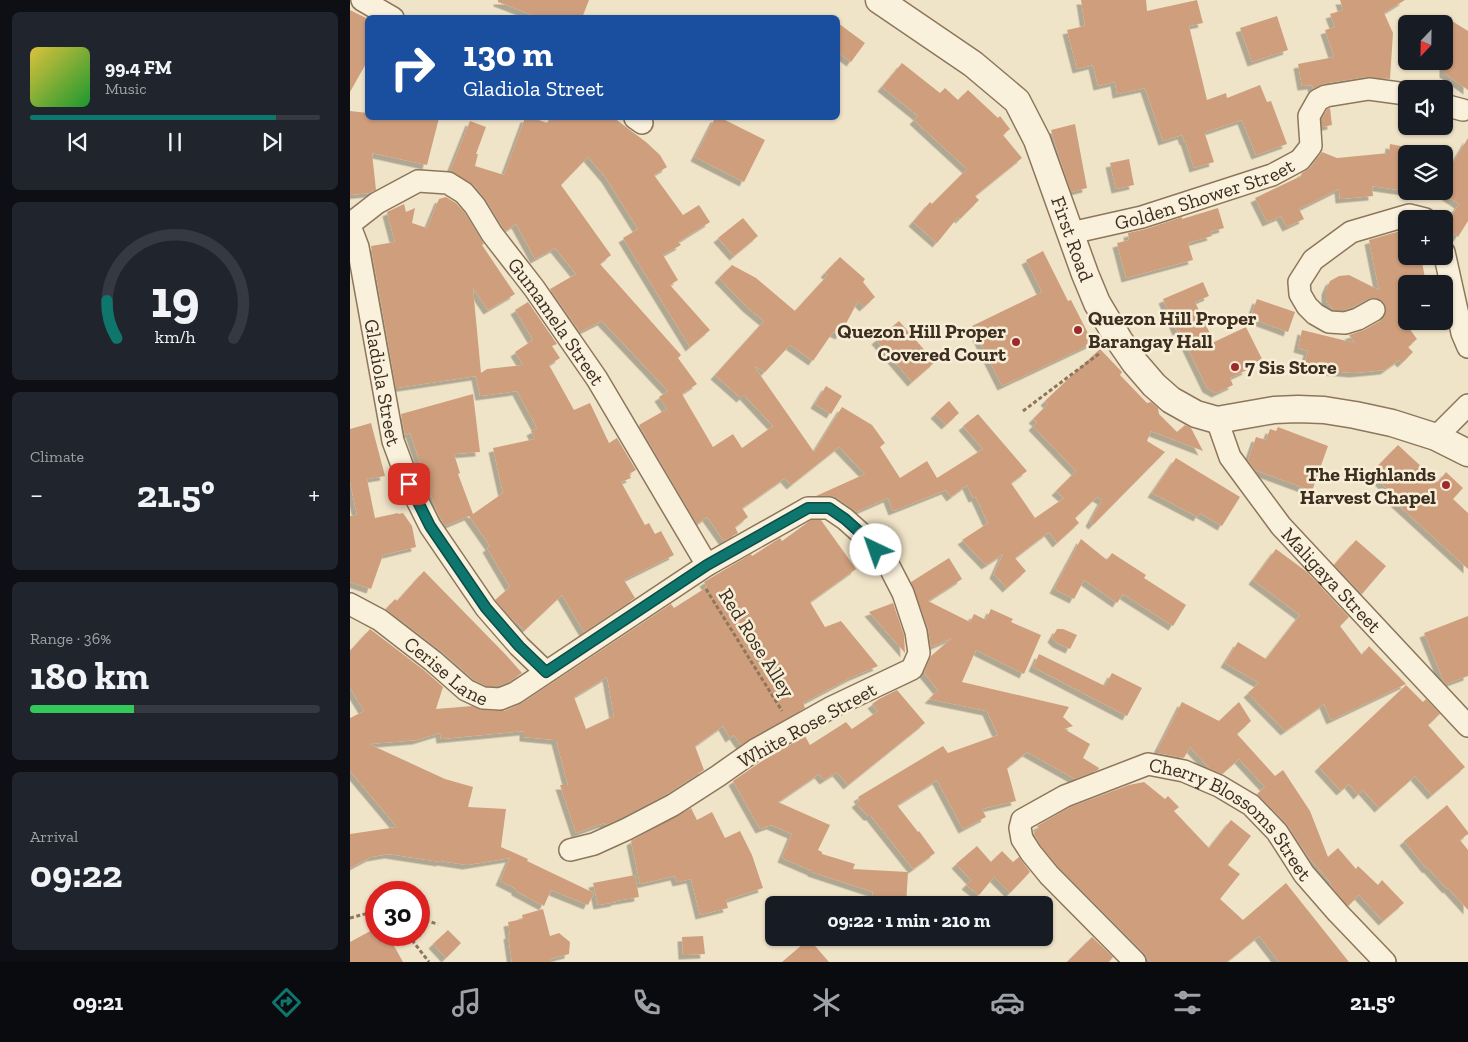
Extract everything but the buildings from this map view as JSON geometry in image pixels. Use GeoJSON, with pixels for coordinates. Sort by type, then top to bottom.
{"type":"FeatureCollection","features":[{"type":"Feature","properties":{"kind":"street"},"geometry":{"type":"LineString","coordinates":[[362,0],[388,15]]}},
{"type":"Feature","properties":{"kind":"street","name":"First Road"},"geometry":{"type":"LineString","coordinates":[[879,0],[973,64],[1018,101],[1037,140],[1097,303],[1119,340],[1136,363],[1154,385],[1171,400],[1196,414],[1217,420],[1274,410],[1324,410],[1392,424],[1436,437],[1468,453]]}},
{"type":"Feature","properties":{"kind":"street","name":"Golden Shower Street"},"geometry":{"type":"LineString","coordinates":[[1070,233],[1142,217],[1272,175],[1300,160],[1311,146],[1309,116],[1318,100],[1326,96],[1368,89],[1398,93]]}},
{"type":"Feature","properties":{"kind":"street","name":"Gumamela Street"},"geometry":{"type":"LineString","coordinates":[[350,225],[377,203],[418,181],[448,183],[464,193],[475,206],[492,234],[534,288],[597,379],[701,569]]}},
{"type":"Feature","properties":{"kind":"street"},"geometry":{"type":"LineString","coordinates":[[1374,310],[1358,319],[1344,323],[1329,322],[1315,314],[1307,306],[1300,294],[1299,282],[1313,260],[1351,232],[1398,218]]}},
{"type":"Feature","properties":{"kind":"street","name":"Gladiola Street"},"geometry":{"type":"LineString","coordinates":[[350,225],[358,247],[393,441],[409,484],[430,526],[486,608],[519,646],[546,672]]}},
{"type":"Feature","properties":{"kind":"street"},"geometry":{"type":"LineString","coordinates":[[1447,265],[1462,333],[1468,347]]}},
{"type":"Feature","properties":{"kind":"street"},"geometry":{"type":"LineString","coordinates":[[1436,437],[1468,405]]}},
{"type":"Feature","properties":{"kind":"street","name":"Maligaya Street"},"geometry":{"type":"LineString","coordinates":[[1217,420],[1230,457],[1281,526],[1468,726]]}},
{"type":"Feature","properties":{"kind":"street","name":"White Rose Street"},"geometry":{"type":"LineString","coordinates":[[570,850],[594,844],[673,805],[755,750],[832,707],[912,669],[919,653],[916,632],[903,593],[888,564],[864,536],[829,508],[808,508],[701,569]]}},
{"type":"Feature","properties":{"kind":"street","name":"Cerise Lane"},"geometry":{"type":"LineString","coordinates":[[350,604],[380,620],[466,690],[483,698],[500,699],[516,693],[701,569]]}},
{"type":"Feature","properties":{"kind":"street","name":"Cherry Blossoms Street"},"geometry":{"type":"LineString","coordinates":[[1135,962],[1049,875],[1031,853],[1022,838],[1020,828],[1022,820],[1056,801],[1148,764],[1184,771],[1219,786],[1250,805],[1278,832],[1304,874],[1385,962]]}},
{"type":"Feature","properties":{"kind":"path"},"geometry":{"type":"LineString","coordinates":[[1023,412],[1104,350]]}},
{"type":"Feature","properties":{"kind":"path","name":"Red Rose Alley"},"geometry":{"type":"LineString","coordinates":[[701,569],[793,729]]}},
{"type":"Feature","properties":{"kind":"path"},"geometry":{"type":"LineString","coordinates":[[350,918],[365,914]]}},
{"type":"Feature","properties":{"kind":"path"},"geometry":{"type":"LineString","coordinates":[[430,922],[438,924]]}},
{"type":"Feature","properties":{"kind":"path"},"geometry":{"type":"LineString","coordinates":[[417,946],[429,962]]}},
{"type":"Feature","properties":{"kind":"place","name":"Quezon Hill Proper Barangay Hall"},"geometry":{"type":"Point","coordinates":[1078,330]}},
{"type":"Feature","properties":{"kind":"place","name":"Quezon Hill Proper Covered Court"},"geometry":{"type":"Point","coordinates":[1016,342]}},
{"type":"Feature","properties":{"kind":"place","name":"7 Sis Store"},"geometry":{"type":"Point","coordinates":[1235,367]}},
{"type":"Feature","properties":{"kind":"place","name":"The Highlands Harvest Chapel"},"geometry":{"type":"Point","coordinates":[1446,485]}},
{"type":"Feature","properties":{"kind":"route"},"geometry":{"type":"LineString","coordinates":[[409,484],[430,526],[486,608],[519,646],[546,672],[707,565],[808,508],[829,508],[845,519],[876,550]]}}]}
